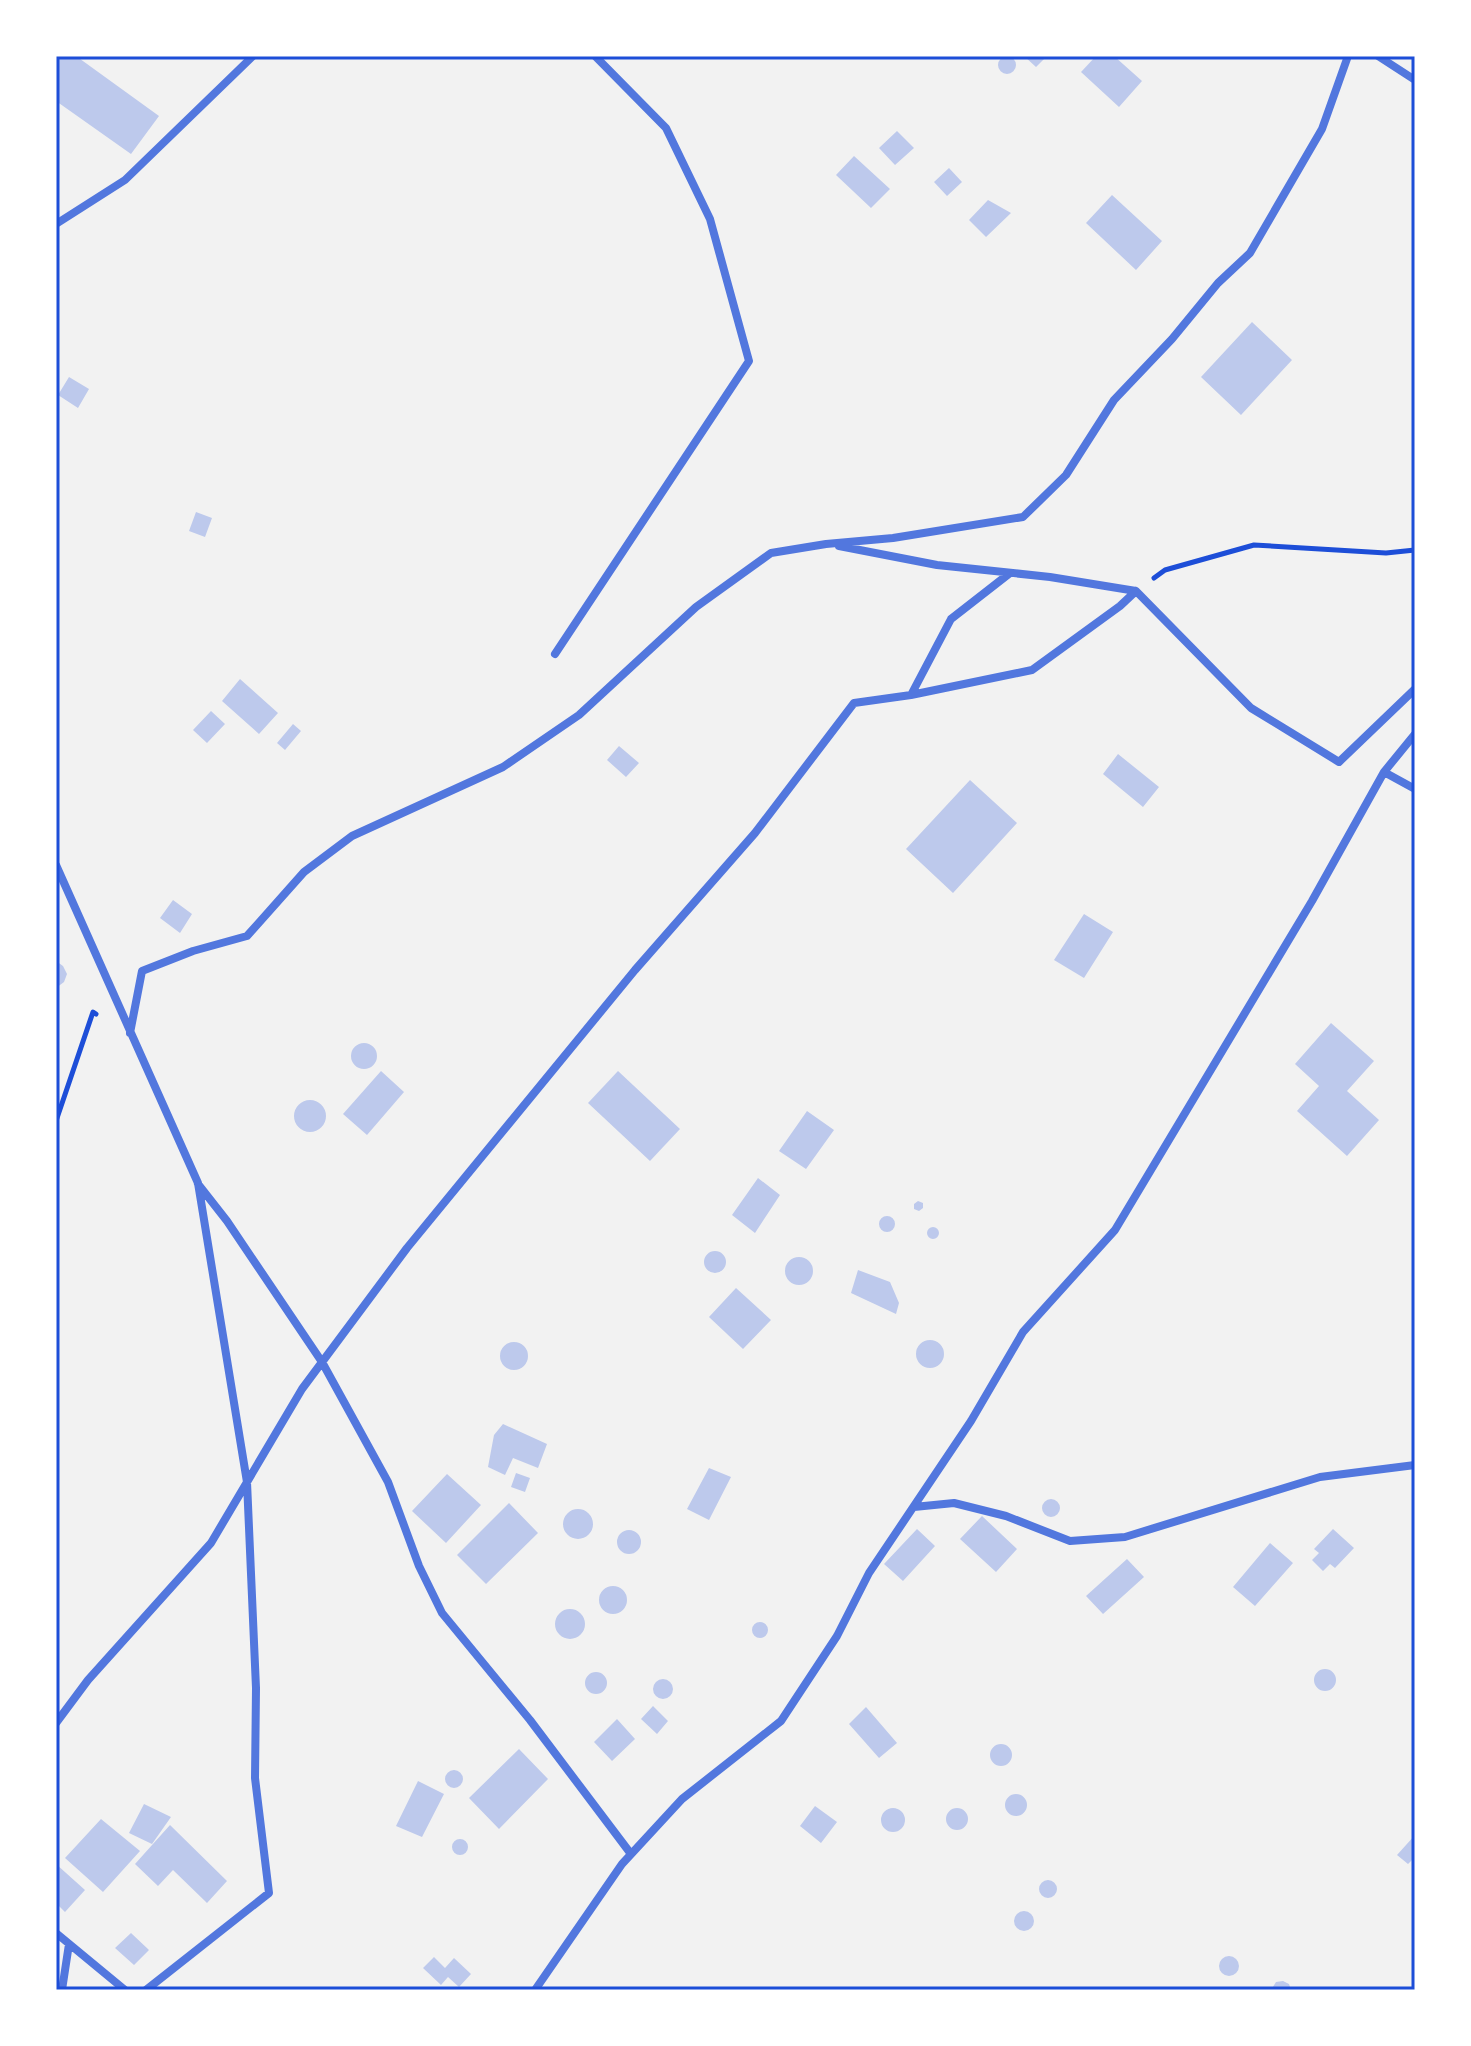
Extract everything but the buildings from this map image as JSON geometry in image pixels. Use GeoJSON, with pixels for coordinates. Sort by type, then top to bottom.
{"type":"FeatureCollection","features":[{"type":"Feature","properties":{"kind":"street"},"geometry":{"type":"LineString","coordinates":[[56,224],[125,180],[253,56]]}},
{"type":"Feature","properties":{"kind":"street"},"geometry":{"type":"LineString","coordinates":[[555,654],[749,361],[710,219],[666,128],[595,56]]}},
{"type":"Feature","properties":{"kind":"street"},"geometry":{"type":"LineString","coordinates":[[130,1033],[142,971],[193,951],[247,936],[304,872],[352,836],[503,767],[579,715],[696,607],[771,553],[893,538],[1023,517],[1066,475],[1114,400],[1172,339],[1218,283],[1250,253],[1322,129],[1348,56]]}},
{"type":"Feature","properties":{"kind":"street"},"geometry":{"type":"LineString","coordinates":[[1378,56],[1415,80]]}},
{"type":"Feature","properties":{"kind":"street"},"geometry":{"type":"LineString","coordinates":[[826,544],[937,565],[1136,591],[1251,708],[1339,762],[1415,689]]}},
{"type":"Feature","properties":{"kind":"street"},"geometry":{"type":"LineString","coordinates":[[911,695],[951,619],[1010,573]]}},
{"type":"Feature","properties":{"kind":"street"},"geometry":{"type":"LineString","coordinates":[[56,1723],[88,1680],[211,1543],[302,1389],[417,1237],[635,970],[755,833],[854,703],[911,695],[1032,670],[1136,591]]}},
{"type":"Feature","properties":{"kind":"street"},"geometry":{"type":"LineString","coordinates":[[535,1990],[631,1854],[682,1799],[781,1721],[837,1636],[869,1573],[971,1421],[1023,1332],[1115,1230],[1312,901],[1384,772],[1415,734]]}},
{"type":"Feature","properties":{"kind":"street"},"geometry":{"type":"LineString","coordinates":[[1384,772],[1415,789]]}},
{"type":"Feature","properties":{"kind":"street"},"geometry":{"type":"LineString","coordinates":[[56,865],[198,1183],[236,1233],[322,1362],[388,1482],[419,1566],[442,1613],[530,1720],[631,1854]]}},
{"type":"Feature","properties":{"kind":"street"},"geometry":{"type":"LineString","coordinates":[[146,1990],[269,1893],[255,1778],[256,1688],[247,1482],[198,1183]]}},
{"type":"Feature","properties":{"kind":"street"},"geometry":{"type":"LineString","coordinates":[[914,1507],[954,1503],[1006,1516],[1070,1541],[1125,1537],[1320,1477],[1415,1465]]}},
{"type":"Feature","properties":{"kind":"street"},"geometry":{"type":"LineString","coordinates":[[56,1933],[125,1990]]}},
{"type":"Feature","properties":{"kind":"street"},"geometry":{"type":"LineString","coordinates":[[62,1990],[69,1944]]}},
{"type":"Feature","properties":{"kind":"path"},"geometry":{"type":"LineString","coordinates":[[1136,591],[1165,570],[1254,545],[1386,553],[1415,550]]}},
{"type":"Feature","properties":{"kind":"path"},"geometry":{"type":"LineString","coordinates":[[56,1121],[93,1012],[130,1033]]}}]}
